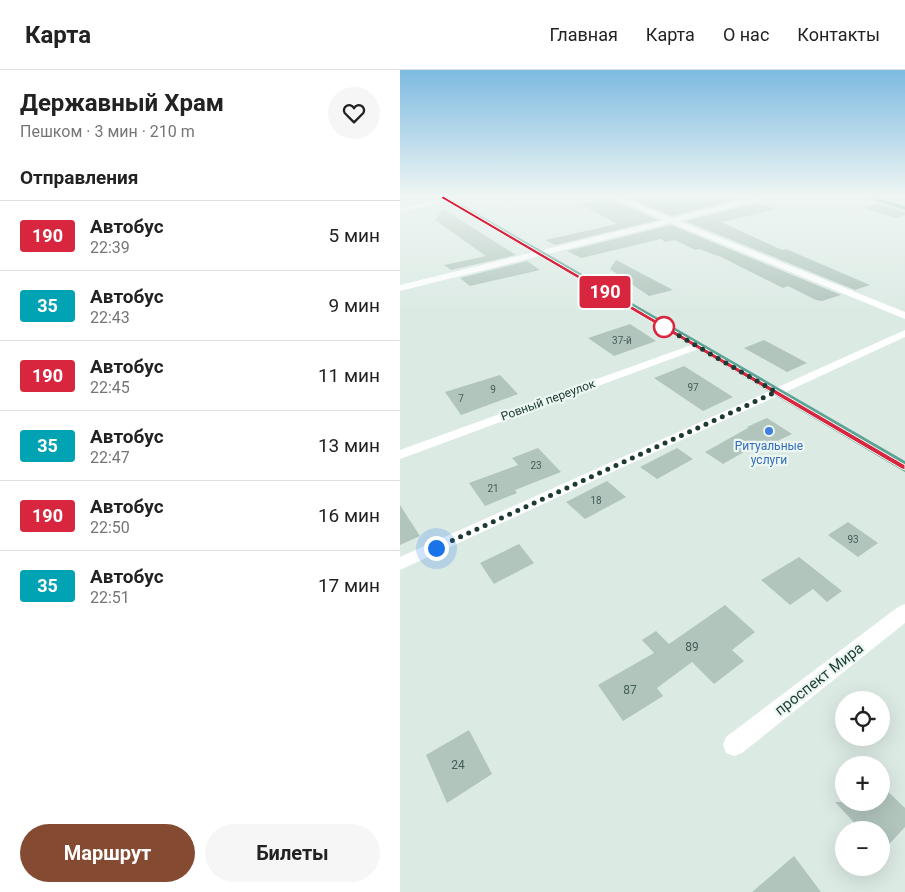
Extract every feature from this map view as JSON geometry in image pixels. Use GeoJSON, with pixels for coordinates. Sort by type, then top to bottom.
{"type":"FeatureCollection","features":[{"type":"Feature","properties":{"kind":"main road"},"geometry":{"type":"LineString","coordinates":[[508,235],[905,467]]}},
{"type":"Feature","properties":{"kind":"street"},"geometry":{"type":"LineString","coordinates":[[400,288],[615,235]]}},
{"type":"Feature","properties":{"kind":"street"},"geometry":{"type":"LineString","coordinates":[[707,235],[905,316]]}},
{"type":"Feature","properties":{"kind":"street"},"geometry":{"type":"LineString","coordinates":[[400,564],[905,333]]}},
{"type":"Feature","properties":{"kind":"street","name":"Ровный переулок"},"geometry":{"type":"LineString","coordinates":[[400,455],[697,346]]}},
{"type":"Feature","properties":{"kind":"street","name":"проспект Мира"},"geometry":{"type":"LineString","coordinates":[[734,746],[905,612]]}},
{"type":"Feature","properties":{"kind":"building"},"geometry":{"type":"Polygon","coordinates":[[[457,235],[485,235],[516,255],[451,270],[444,265],[486,256],[457,235]]]}},
{"type":"Feature","properties":{"kind":"building"},"geometry":{"type":"Polygon","coordinates":[[[566,235],[595,235],[555,245],[545,240],[566,235]]]}},
{"type":"Feature","properties":{"kind":"building"},"geometry":{"type":"Polygon","coordinates":[[[630,235],[696,235],[841,295],[822,301],[816,300],[788,286],[783,288],[721,257],[699,249],[695,250],[675,240],[665,242],[661,239],[581,258],[567,251],[630,235]]]}},
{"type":"Feature","properties":{"kind":"building"},"geometry":{"type":"Polygon","coordinates":[[[720,235],[750,235],[870,285],[855,290],[720,235]]]}},
{"type":"Feature","properties":{"kind":"building"},"geometry":{"type":"Polygon","coordinates":[[[616,260],[673,290],[649,296],[610,269],[616,260]]]}},
{"type":"Feature","properties":{"kind":"building"},"geometry":{"type":"Polygon","coordinates":[[[527,261],[540,270],[470,286],[460,278],[527,261]]]}},
{"type":"Feature","properties":{"kind":"building"},"geometry":{"type":"Polygon","coordinates":[[[630,324],[656,341],[614,356],[588,338],[630,324]]]}},
{"type":"Feature","properties":{"kind":"building"},"geometry":{"type":"Polygon","coordinates":[[[764,340],[807,363],[787,372],[744,348],[764,340]]]}},
{"type":"Feature","properties":{"kind":"building"},"geometry":{"type":"Polygon","coordinates":[[[684,366],[733,397],[703,411],[654,378],[684,366]]]}},
{"type":"Feature","properties":{"kind":"building"},"geometry":{"type":"Polygon","coordinates":[[[500,375],[518,394],[461,415],[445,392],[500,375]]]}},
{"type":"Feature","properties":{"kind":"building"},"geometry":{"type":"Polygon","coordinates":[[[767,418],[792,434],[771,444],[765,440],[723,464],[705,452],[747,427],[767,418]]]}},
{"type":"Feature","properties":{"kind":"building"},"geometry":{"type":"Polygon","coordinates":[[[538,448],[561,472],[515,490],[517,493],[485,506],[469,483],[518,465],[512,458],[538,448]]]}},
{"type":"Feature","properties":{"kind":"building"},"geometry":{"type":"Polygon","coordinates":[[[677,448],[693,459],[657,479],[640,467],[677,448]]]}},
{"type":"Feature","properties":{"kind":"building"},"geometry":{"type":"Polygon","coordinates":[[[607,481],[626,497],[585,519],[566,502],[607,481]]]}},
{"type":"Feature","properties":{"kind":"building"},"geometry":{"type":"Polygon","coordinates":[[[400,505],[420,536],[400,545],[400,505]]]}},
{"type":"Feature","properties":{"kind":"building"},"geometry":{"type":"Polygon","coordinates":[[[848,522],[878,543],[858,557],[828,535],[848,522]]]}},
{"type":"Feature","properties":{"kind":"building"},"geometry":{"type":"Polygon","coordinates":[[[519,544],[534,563],[494,584],[480,563],[519,544]]]}},
{"type":"Feature","properties":{"kind":"building"},"geometry":{"type":"Polygon","coordinates":[[[799,557],[842,591],[827,602],[813,589],[790,605],[761,580],[799,557]]]}},
{"type":"Feature","properties":{"kind":"building"},"geometry":{"type":"Polygon","coordinates":[[[725,605],[755,632],[732,650],[744,661],[714,684],[692,662],[657,688],[663,696],[623,721],[598,685],[654,653],[642,640],[656,631],[669,644],[725,605]]]}},
{"type":"Feature","properties":{"kind":"building"},"geometry":{"type":"Polygon","coordinates":[[[469,730],[492,774],[447,803],[426,755],[469,730]]]}},
{"type":"Feature","properties":{"kind":"building"},"geometry":{"type":"Polygon","coordinates":[[[890,794],[905,808],[905,827],[890,843],[890,821],[853,821],[843,811],[890,811],[890,794]]]}},
{"type":"Feature","properties":{"kind":"building"},"geometry":{"type":"Polygon","coordinates":[[[794,856],[821,892],[752,892],[794,856]]]}},
{"type":"Feature","properties":{"kind":"bus line","name":"190"},"geometry":{"type":"LineString","coordinates":[[509,235],[905,467]]}},
{"type":"Feature","properties":{"kind":"place","name":"Ритуальные услуги"},"geometry":{"type":"Point","coordinates":[769,431]}},
{"type":"Feature","properties":{"kind":"route"},"geometry":{"type":"LineString","coordinates":[[436,548],[776,392],[664,327]]}}]}
